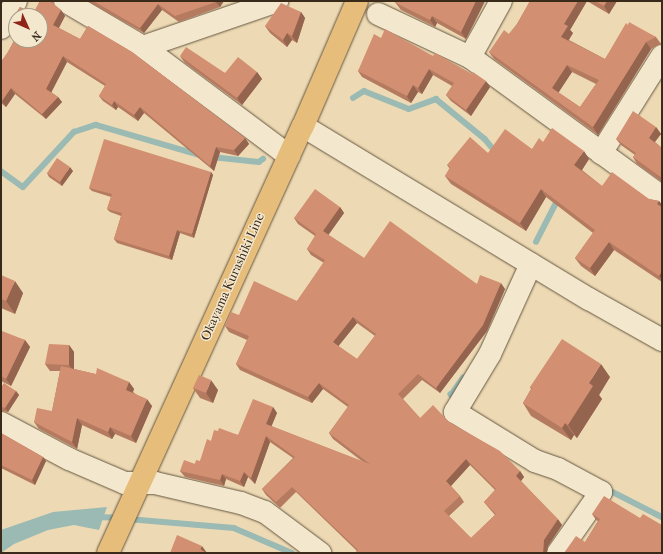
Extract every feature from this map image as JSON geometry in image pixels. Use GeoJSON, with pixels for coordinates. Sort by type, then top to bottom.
{"type":"FeatureCollection","features":[{"type":"Feature","properties":{"kind":"main road","name":"Okayama Kurashiki Line"},"geometry":{"type":"LineString","coordinates":[[108,553],[303,126],[357,1]]}},
{"type":"Feature","properties":{"kind":"street"},"geometry":{"type":"LineString","coordinates":[[1,28],[16,1]]}},
{"type":"Feature","properties":{"kind":"street"},"geometry":{"type":"LineString","coordinates":[[65,1],[143,47],[289,156]]}},
{"type":"Feature","properties":{"kind":"street"},"geometry":{"type":"LineString","coordinates":[[143,47],[275,1]]}},
{"type":"Feature","properties":{"kind":"street"},"geometry":{"type":"LineString","coordinates":[[470,57],[501,1]]}},
{"type":"Feature","properties":{"kind":"street"},"geometry":{"type":"LineString","coordinates":[[378,14],[470,57],[662,197]]}},
{"type":"Feature","properties":{"kind":"street"},"geometry":{"type":"LineString","coordinates":[[601,153],[662,56]]}},
{"type":"Feature","properties":{"kind":"street"},"geometry":{"type":"LineString","coordinates":[[303,126],[531,264],[661,337]]}},
{"type":"Feature","properties":{"kind":"street"},"geometry":{"type":"LineString","coordinates":[[531,264],[490,354],[455,412],[535,461],[558,469],[602,492],[558,553]]}},
{"type":"Feature","properties":{"kind":"street"},"geometry":{"type":"LineString","coordinates":[[1,423],[97,471],[125,483],[136,492],[169,487],[241,503],[265,512],[320,553]]}},
{"type":"Feature","properties":{"kind":"water"},"geometry":{"type":"Polygon","coordinates":[[[107,507],[99,530],[74,525],[48,530],[14,544],[1,553],[1,530],[53,512],[107,507]]]}},
{"type":"Feature","properties":{"kind":"building"},"geometry":{"type":"Polygon","coordinates":[[[40,1],[50,1],[61,10],[53,25],[80,39],[88,26],[132,52],[245,138],[234,150],[216,147],[210,166],[140,107],[134,115],[114,101],[112,105],[99,96],[106,84],[63,56],[46,89],[58,97],[42,114],[11,88],[2,101],[1,62],[10,48],[48,48],[48,8],[36,8],[40,1]]]}},
{"type":"Feature","properties":{"kind":"building"},"geometry":{"type":"Polygon","coordinates":[[[93,1],[216,2],[175,16],[158,4],[140,28],[93,1]]]}},
{"type":"Feature","properties":{"kind":"building"},"geometry":{"type":"Polygon","coordinates":[[[397,1],[476,1],[461,32],[432,16],[430,20],[396,3],[397,1]]]}},
{"type":"Feature","properties":{"kind":"building"},"geometry":{"type":"Polygon","coordinates":[[[530,1],[578,1],[564,24],[568,26],[561,37],[605,59],[626,23],[628,25],[629,22],[656,37],[646,42],[593,127],[489,52],[504,30],[509,34],[517,24],[530,1]],[[567,65],[552,88],[580,107],[599,80],[567,65]]]}},
{"type":"Feature","properties":{"kind":"building"},"geometry":{"type":"Polygon","coordinates":[[[595,1],[607,1],[604,6],[595,1]]]}},
{"type":"Feature","properties":{"kind":"building"},"geometry":{"type":"Polygon","coordinates":[[[281,3],[301,12],[292,36],[287,33],[283,40],[265,26],[281,3]]]}},
{"type":"Feature","properties":{"kind":"building"},"geometry":{"type":"Polygon","coordinates":[[[385,29],[433,56],[435,53],[472,74],[473,72],[486,81],[466,110],[446,95],[454,83],[429,69],[418,88],[413,85],[407,96],[358,71],[374,34],[381,38],[385,29]]]}},
{"type":"Feature","properties":{"kind":"building"},"geometry":{"type":"Polygon","coordinates":[[[186,47],[225,73],[238,57],[257,72],[237,98],[180,56],[186,47]]]}},
{"type":"Feature","properties":{"kind":"building"},"geometry":{"type":"Polygon","coordinates":[[[633,111],[656,127],[649,138],[662,148],[662,178],[633,157],[636,153],[616,139],[633,111]]]}},
{"type":"Feature","properties":{"kind":"building"},"geometry":{"type":"Polygon","coordinates":[[[552,128],[584,151],[574,165],[602,186],[612,172],[649,199],[659,201],[657,204],[662,207],[662,271],[659,276],[609,242],[590,268],[575,258],[595,230],[541,189],[520,223],[445,176],[450,167],[447,165],[470,137],[488,153],[505,129],[532,149],[539,138],[543,142],[552,128]]]}},
{"type":"Feature","properties":{"kind":"building"},"geometry":{"type":"Polygon","coordinates":[[[104,139],[211,172],[192,234],[177,230],[169,256],[114,239],[122,213],[107,209],[112,194],[89,188],[104,139]]]}},
{"type":"Feature","properties":{"kind":"building"},"geometry":{"type":"Polygon","coordinates":[[[57,158],[70,167],[60,182],[47,173],[57,158]]]}},
{"type":"Feature","properties":{"kind":"building"},"geometry":{"type":"Polygon","coordinates":[[[315,189],[340,207],[323,231],[364,258],[390,221],[477,284],[480,275],[501,283],[483,325],[436,388],[418,374],[398,394],[420,418],[433,405],[449,422],[500,451],[520,471],[516,476],[558,519],[544,540],[543,553],[355,553],[358,550],[292,487],[276,502],[262,489],[295,457],[266,436],[251,478],[244,472],[240,481],[222,474],[220,480],[180,471],[184,460],[195,464],[196,460],[200,461],[207,439],[211,441],[214,430],[218,431],[219,428],[238,435],[253,399],[273,407],[266,424],[370,464],[329,433],[349,405],[319,383],[308,397],[236,364],[249,336],[225,326],[231,312],[239,315],[254,281],[297,301],[325,260],[307,249],[316,234],[294,218],[315,189]],[[353,317],[333,342],[357,359],[376,334],[353,317]],[[466,459],[446,481],[460,496],[444,511],[471,538],[496,514],[484,502],[496,489],[466,459]]]}},
{"type":"Feature","properties":{"kind":"building"},"geometry":{"type":"Polygon","coordinates":[[[1,275],[15,281],[6,301],[1,299],[1,275]]]}},
{"type":"Feature","properties":{"kind":"building"},"geometry":{"type":"Polygon","coordinates":[[[2,331],[25,340],[6,379],[1,376],[2,331]]]}},
{"type":"Feature","properties":{"kind":"building"},"geometry":{"type":"Polygon","coordinates":[[[562,339],[601,364],[589,383],[593,386],[568,425],[565,423],[562,428],[523,403],[532,388],[530,387],[562,339]]]}},
{"type":"Feature","properties":{"kind":"building"},"geometry":{"type":"Polygon","coordinates":[[[49,344],[69,345],[69,365],[45,364],[49,344]]]}},
{"type":"Feature","properties":{"kind":"building"},"geometry":{"type":"Polygon","coordinates":[[[61,366],[96,374],[97,368],[129,382],[126,390],[147,399],[131,436],[110,427],[108,432],[77,418],[72,442],[34,422],[37,408],[52,411],[61,366]]]}},
{"type":"Feature","properties":{"kind":"building"},"geometry":{"type":"Polygon","coordinates":[[[199,375],[211,380],[206,393],[193,388],[199,375]]]}},
{"type":"Feature","properties":{"kind":"building"},"geometry":{"type":"Polygon","coordinates":[[[4,383],[16,391],[5,408],[1,407],[1,387],[4,383]]]}},
{"type":"Feature","properties":{"kind":"building"},"geometry":{"type":"Polygon","coordinates":[[[1,433],[43,457],[32,480],[1,465],[1,433]]]}},
{"type":"Feature","properties":{"kind":"building"},"geometry":{"type":"Polygon","coordinates":[[[604,496],[640,518],[643,514],[662,525],[662,553],[564,553],[576,536],[585,542],[600,519],[592,514],[604,496]]]}},
{"type":"Feature","properties":{"kind":"building"},"geometry":{"type":"Polygon","coordinates":[[[177,535],[202,546],[200,549],[205,553],[170,553],[177,535]]]}},
{"type":"Feature","properties":{"kind":"waterway"},"geometry":{"type":"LineString","coordinates":[[353,98],[364,91],[409,109],[436,99],[485,139],[496,152]]}},
{"type":"Feature","properties":{"kind":"waterway"},"geometry":{"type":"LineString","coordinates":[[1,171],[23,187],[74,132],[96,125],[200,155]]}},
{"type":"Feature","properties":{"kind":"waterway"},"geometry":{"type":"LineString","coordinates":[[212,157],[259,162],[263,159]]}},
{"type":"Feature","properties":{"kind":"waterway"},"geometry":{"type":"LineString","coordinates":[[536,242],[559,197]]}},
{"type":"Feature","properties":{"kind":"waterway"},"geometry":{"type":"LineString","coordinates":[[456,402],[451,395],[463,378]]}},
{"type":"Feature","properties":{"kind":"waterway"},"geometry":{"type":"LineString","coordinates":[[605,488],[662,517]]}},
{"type":"Feature","properties":{"kind":"waterway"},"geometry":{"type":"LineString","coordinates":[[96,517],[119,518]]}},
{"type":"Feature","properties":{"kind":"waterway"},"geometry":{"type":"LineString","coordinates":[[128,519],[234,528],[292,553]]}}]}
